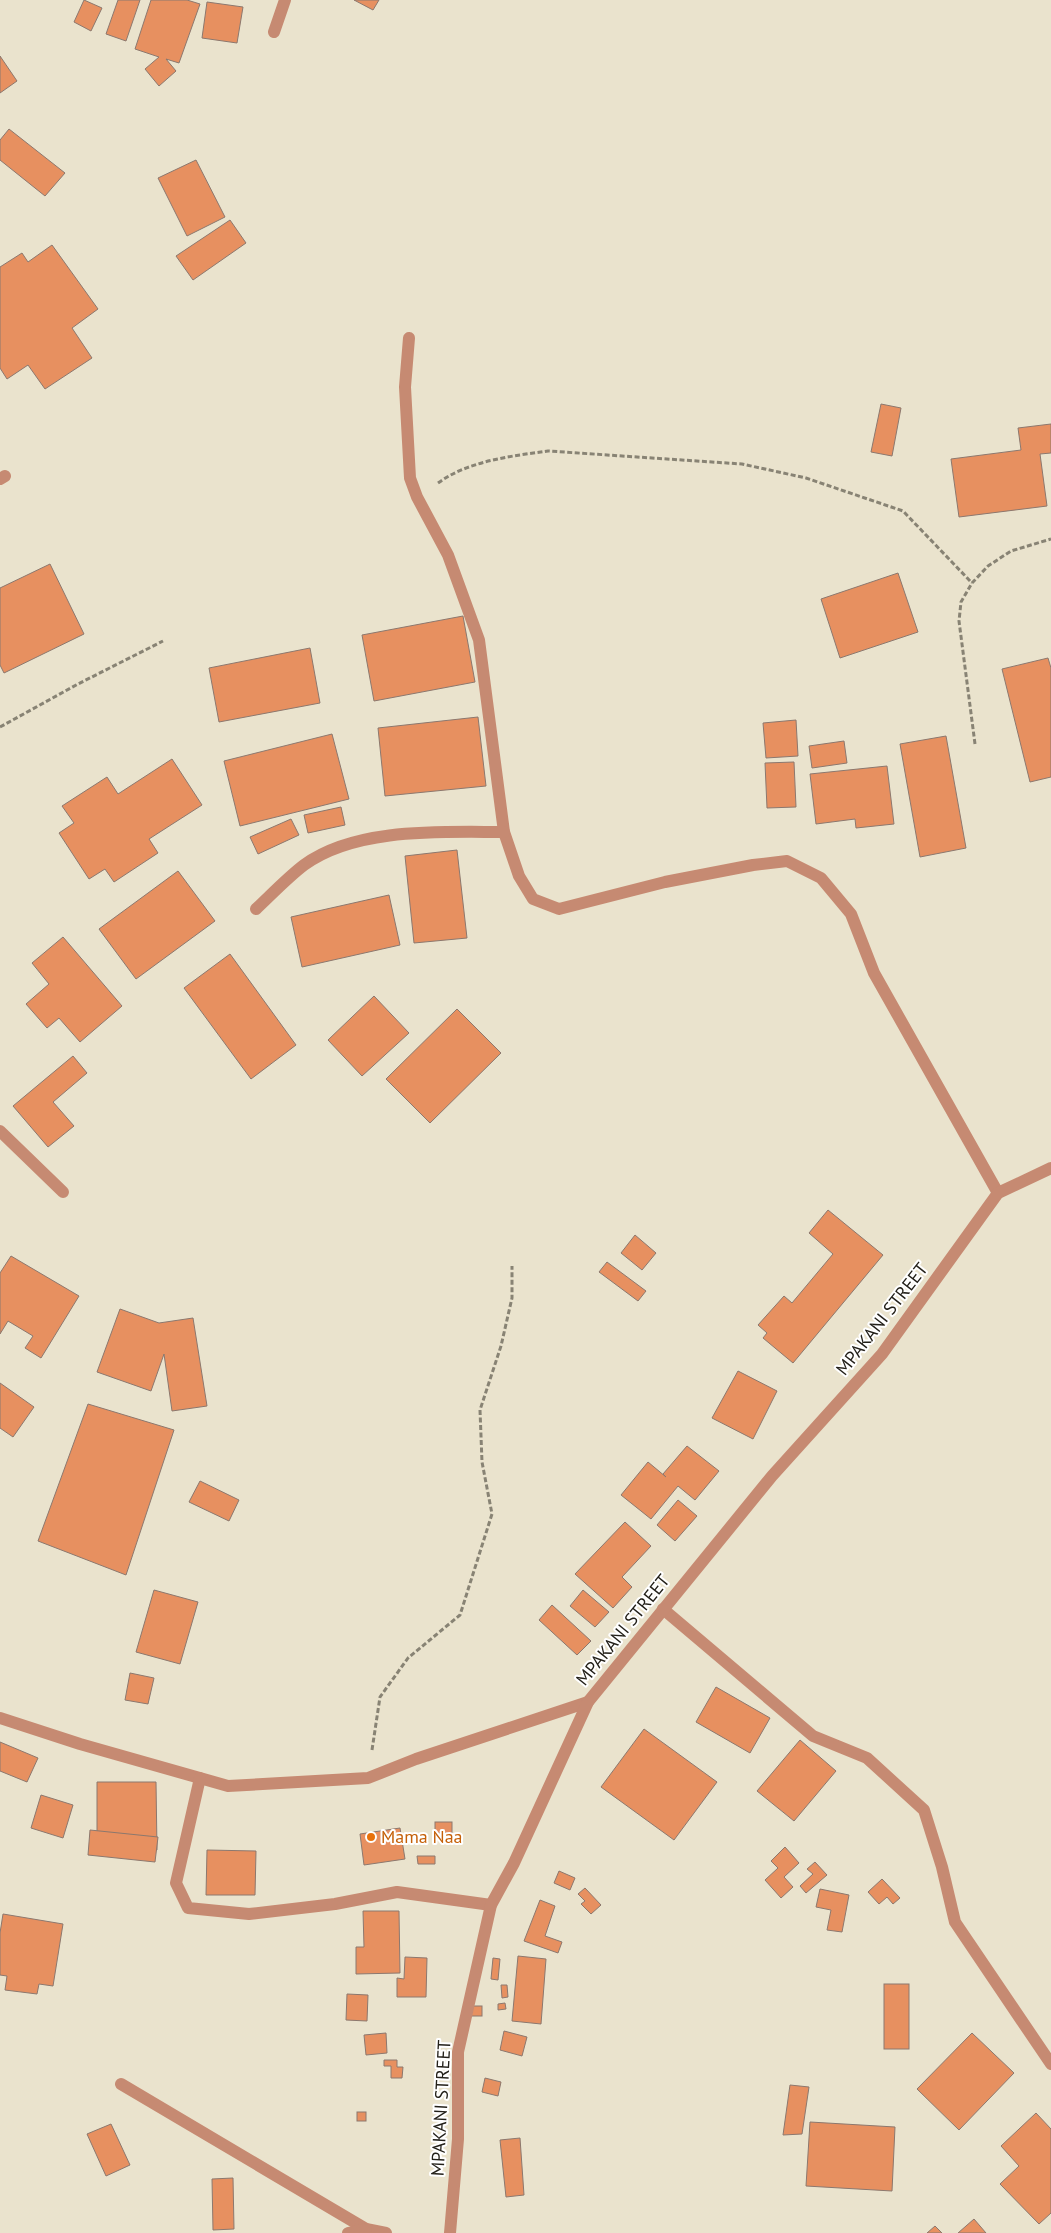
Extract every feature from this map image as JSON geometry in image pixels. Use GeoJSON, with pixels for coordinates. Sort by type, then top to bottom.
{"type":"FeatureCollection","features":[{"type":"Feature","properties":{"kind":"street"},"geometry":{"type":"LineString","coordinates":[[274,32],[285,0]]}},
{"type":"Feature","properties":{"kind":"street"},"geometry":{"type":"LineString","coordinates":[[410,338],[405,388],[410,478],[417,498],[448,556],[479,640],[504,832],[519,876],[532,899],[560,909],[665,882],[787,861],[821,878],[850,914],[874,973],[998,1193]]}},
{"type":"Feature","properties":{"kind":"street"},"geometry":{"type":"LineString","coordinates":[[256,909],[303,866],[322,854],[352,844],[414,832],[504,832]]}},
{"type":"Feature","properties":{"kind":"street"},"geometry":{"type":"LineString","coordinates":[[0,1131],[63,1192]]}},
{"type":"Feature","properties":{"kind":"street","name":"MPAKANI STREET"},"geometry":{"type":"LineString","coordinates":[[450,2233],[458,2139],[458,2052],[491,1905],[514,1863],[588,1702],[772,1476],[882,1354],[998,1193],[1051,1168]]}},
{"type":"Feature","properties":{"kind":"street"},"geometry":{"type":"LineString","coordinates":[[664,1609],[813,1736],[867,1758],[924,1810],[942,1867],[955,1922],[1046,2045],[1051,2064]]}},
{"type":"Feature","properties":{"kind":"street"},"geometry":{"type":"LineString","coordinates":[[0,1718],[80,1744],[228,1786],[368,1778],[588,1702]]}},
{"type":"Feature","properties":{"kind":"street"},"geometry":{"type":"LineString","coordinates":[[200,1778],[176,1883],[188,1908],[249,1914],[335,1904],[398,1892],[491,1905]]}},
{"type":"Feature","properties":{"kind":"street"},"geometry":{"type":"LineString","coordinates":[[121,2084],[366,2229],[386,2233]]}},
{"type":"Feature","properties":{"kind":"street"},"geometry":{"type":"LineString","coordinates":[[348,2233],[366,2229]]}},
{"type":"Feature","properties":{"kind":"path"},"geometry":{"type":"LineString","coordinates":[[417,498],[453,472],[525,454],[548,451],[742,464],[806,478],[902,511],[972,583]]}},
{"type":"Feature","properties":{"kind":"path"},"geometry":{"type":"LineString","coordinates":[[975,744],[959,621],[961,602],[972,583],[988,566],[1011,551],[1051,539]]}},
{"type":"Feature","properties":{"kind":"path"},"geometry":{"type":"LineString","coordinates":[[0,727],[78,684],[163,641]]}},
{"type":"Feature","properties":{"kind":"path"},"geometry":{"type":"LineString","coordinates":[[368,1778],[380,1697],[408,1658],[460,1615],[492,1514],[482,1462],[480,1410],[502,1346],[512,1298],[512,1266]]}},
{"type":"Feature","properties":{"kind":"building"},"geometry":{"type":"Polygon","coordinates":[[[84,0],[102,8],[91,31],[74,22],[84,0]]]}},
{"type":"Feature","properties":{"kind":"building"},"geometry":{"type":"Polygon","coordinates":[[[118,0],[140,0],[126,41],[106,34],[118,0]]]}},
{"type":"Feature","properties":{"kind":"building"},"geometry":{"type":"Polygon","coordinates":[[[151,0],[187,0],[200,4],[179,63],[166,59],[176,71],[159,86],[145,69],[159,57],[135,49],[151,0]]]}},
{"type":"Feature","properties":{"kind":"building"},"geometry":{"type":"Polygon","coordinates":[[[354,0],[379,0],[373,10],[354,0]]]}},
{"type":"Feature","properties":{"kind":"building"},"geometry":{"type":"Polygon","coordinates":[[[207,2],[243,7],[237,43],[202,38],[207,2]]]}},
{"type":"Feature","properties":{"kind":"building"},"geometry":{"type":"Polygon","coordinates":[[[0,56],[17,81],[0,93],[0,56]]]}},
{"type":"Feature","properties":{"kind":"building"},"geometry":{"type":"Polygon","coordinates":[[[9,129],[65,173],[45,196],[0,160],[0,140],[9,129]]]}},
{"type":"Feature","properties":{"kind":"building"},"geometry":{"type":"Polygon","coordinates":[[[196,160],[225,217],[187,236],[158,178],[196,160]]]}},
{"type":"Feature","properties":{"kind":"building"},"geometry":{"type":"Polygon","coordinates":[[[230,220],[246,243],[193,280],[176,256],[230,220]]]}},
{"type":"Feature","properties":{"kind":"building"},"geometry":{"type":"Polygon","coordinates":[[[52,245],[98,309],[72,328],[92,358],[45,389],[28,365],[7,379],[0,368],[0,267],[22,253],[28,262],[52,245]]]}},
{"type":"Feature","properties":{"kind":"building"},"geometry":{"type":"Polygon","coordinates":[[[881,404],[901,408],[892,456],[871,452],[881,404]]]}},
{"type":"Feature","properties":{"kind":"building"},"geometry":{"type":"Polygon","coordinates":[[[1051,424],[1051,453],[1040,454],[1047,506],[959,517],[951,459],[1021,450],[1018,428],[1051,424]]]}},
{"type":"Feature","properties":{"kind":"building"},"geometry":{"type":"Polygon","coordinates":[[[50,564],[84,634],[4,673],[0,665],[0,588],[50,564]]]}},
{"type":"Feature","properties":{"kind":"building"},"geometry":{"type":"Polygon","coordinates":[[[898,573],[918,632],[840,658],[821,599],[898,573]]]}},
{"type":"Feature","properties":{"kind":"building"},"geometry":{"type":"Polygon","coordinates":[[[463,616],[475,682],[374,701],[362,635],[463,616]]]}},
{"type":"Feature","properties":{"kind":"building"},"geometry":{"type":"Polygon","coordinates":[[[310,648],[320,703],[219,722],[209,668],[310,648]]]}},
{"type":"Feature","properties":{"kind":"building"},"geometry":{"type":"Polygon","coordinates":[[[1048,658],[1051,668],[1051,777],[1030,782],[1002,669],[1048,658]]]}},
{"type":"Feature","properties":{"kind":"building"},"geometry":{"type":"Polygon","coordinates":[[[478,717],[486,786],[385,796],[378,728],[478,717]]]}},
{"type":"Feature","properties":{"kind":"building"},"geometry":{"type":"Polygon","coordinates":[[[796,720],[798,756],[766,758],[763,723],[796,720]]]}},
{"type":"Feature","properties":{"kind":"building"},"geometry":{"type":"Polygon","coordinates":[[[332,734],[349,799],[240,826],[224,761],[332,734]]]}},
{"type":"Feature","properties":{"kind":"building"},"geometry":{"type":"Polygon","coordinates":[[[946,736],[966,848],[920,857],[900,744],[946,736]]]}},
{"type":"Feature","properties":{"kind":"building"},"geometry":{"type":"Polygon","coordinates":[[[844,741],[847,763],[812,768],[809,746],[844,741]]]}},
{"type":"Feature","properties":{"kind":"building"},"geometry":{"type":"Polygon","coordinates":[[[172,759],[202,805],[149,839],[158,853],[114,882],[105,869],[89,879],[59,833],[74,823],[62,806],[107,777],[118,794],[172,759]]]}},
{"type":"Feature","properties":{"kind":"building"},"geometry":{"type":"Polygon","coordinates":[[[794,762],[796,807],[767,808],[765,763],[794,762]]]}},
{"type":"Feature","properties":{"kind":"building"},"geometry":{"type":"Polygon","coordinates":[[[887,766],[894,824],[856,828],[855,819],[816,824],[810,774],[887,766]]]}},
{"type":"Feature","properties":{"kind":"building"},"geometry":{"type":"Polygon","coordinates":[[[341,807],[345,825],[308,833],[304,815],[341,807]]]}},
{"type":"Feature","properties":{"kind":"building"},"geometry":{"type":"Polygon","coordinates":[[[291,819],[299,835],[258,854],[250,837],[291,819]]]}},
{"type":"Feature","properties":{"kind":"building"},"geometry":{"type":"Polygon","coordinates":[[[457,850],[467,938],[414,943],[405,856],[457,850]]]}},
{"type":"Feature","properties":{"kind":"building"},"geometry":{"type":"Polygon","coordinates":[[[178,871],[215,921],[136,979],[99,929],[178,871]]]}},
{"type":"Feature","properties":{"kind":"building"},"geometry":{"type":"Polygon","coordinates":[[[389,895],[400,945],[302,967],[291,917],[389,895]]]}},
{"type":"Feature","properties":{"kind":"building"},"geometry":{"type":"Polygon","coordinates":[[[63,937],[122,1006],[80,1042],[59,1018],[47,1028],[26,1004],[49,984],[32,963],[63,937]]]}},
{"type":"Feature","properties":{"kind":"building"},"geometry":{"type":"Polygon","coordinates":[[[230,954],[296,1045],[251,1079],[184,988],[230,954]]]}},
{"type":"Feature","properties":{"kind":"building"},"geometry":{"type":"Polygon","coordinates":[[[374,996],[409,1033],[362,1076],[328,1040],[374,996]]]}},
{"type":"Feature","properties":{"kind":"building"},"geometry":{"type":"Polygon","coordinates":[[[457,1009],[501,1053],[430,1123],[386,1079],[457,1009]]]}},
{"type":"Feature","properties":{"kind":"building"},"geometry":{"type":"Polygon","coordinates":[[[73,1056],[87,1073],[53,1102],[74,1126],[48,1147],[13,1106],[73,1056]]]}},
{"type":"Feature","properties":{"kind":"building"},"geometry":{"type":"Polygon","coordinates":[[[828,1210],[883,1255],[793,1363],[763,1338],[767,1333],[758,1325],[784,1296],[792,1303],[833,1254],[809,1233],[828,1210]]]}},
{"type":"Feature","properties":{"kind":"building"},"geometry":{"type":"Polygon","coordinates":[[[635,1235],[656,1253],[642,1270],[621,1253],[635,1235]]]}},
{"type":"Feature","properties":{"kind":"building"},"geometry":{"type":"Polygon","coordinates":[[[11,1256],[79,1296],[41,1358],[25,1348],[33,1336],[8,1321],[0,1334],[0,1273],[11,1256]]]}},
{"type":"Feature","properties":{"kind":"building"},"geometry":{"type":"Polygon","coordinates":[[[607,1262],[646,1291],[638,1301],[599,1272],[607,1262]]]}},
{"type":"Feature","properties":{"kind":"building"},"geometry":{"type":"Polygon","coordinates":[[[120,1309],[159,1323],[193,1318],[207,1406],[172,1411],[164,1354],[151,1391],[97,1372],[120,1309]]]}},
{"type":"Feature","properties":{"kind":"building"},"geometry":{"type":"Polygon","coordinates":[[[738,1371],[777,1391],[753,1439],[712,1418],[738,1371]]]}},
{"type":"Feature","properties":{"kind":"building"},"geometry":{"type":"Polygon","coordinates":[[[0,1383],[34,1407],[13,1437],[0,1428],[0,1383]]]}},
{"type":"Feature","properties":{"kind":"building"},"geometry":{"type":"Polygon","coordinates":[[[88,1404],[174,1430],[126,1575],[38,1541],[88,1404]]]}},
{"type":"Feature","properties":{"kind":"building"},"geometry":{"type":"Polygon","coordinates":[[[687,1446],[719,1471],[695,1500],[678,1486],[651,1519],[621,1495],[648,1462],[666,1477],[663,1474],[687,1446]]]}},
{"type":"Feature","properties":{"kind":"building"},"geometry":{"type":"Polygon","coordinates":[[[200,1481],[239,1500],[229,1521],[189,1502],[200,1481]]]}},
{"type":"Feature","properties":{"kind":"building"},"geometry":{"type":"Polygon","coordinates":[[[678,1500],[697,1516],[675,1541],[657,1525],[678,1500]]]}},
{"type":"Feature","properties":{"kind":"building"},"geometry":{"type":"Polygon","coordinates":[[[625,1522],[651,1546],[622,1577],[632,1587],[613,1608],[575,1574],[625,1522]]]}},
{"type":"Feature","properties":{"kind":"building"},"geometry":{"type":"Polygon","coordinates":[[[154,1590],[198,1602],[180,1664],[136,1652],[154,1590]]]}},
{"type":"Feature","properties":{"kind":"building"},"geometry":{"type":"Polygon","coordinates":[[[583,1590],[609,1612],[595,1627],[570,1606],[583,1590]]]}},
{"type":"Feature","properties":{"kind":"building"},"geometry":{"type":"Polygon","coordinates":[[[552,1605],[591,1641],[577,1655],[539,1620],[552,1605]]]}},
{"type":"Feature","properties":{"kind":"building"},"geometry":{"type":"Polygon","coordinates":[[[130,1673],[154,1678],[148,1704],[125,1700],[130,1673]]]}},
{"type":"Feature","properties":{"kind":"building"},"geometry":{"type":"Polygon","coordinates":[[[716,1687],[770,1718],[750,1753],[696,1722],[716,1687]]]}},
{"type":"Feature","properties":{"kind":"building"},"geometry":{"type":"Polygon","coordinates":[[[644,1729],[717,1782],[674,1840],[601,1787],[644,1729]]]}},
{"type":"Feature","properties":{"kind":"building"},"geometry":{"type":"Polygon","coordinates":[[[800,1740],[836,1771],[794,1821],[757,1791],[800,1740]]]}},
{"type":"Feature","properties":{"kind":"building"},"geometry":{"type":"Polygon","coordinates":[[[0,1742],[38,1758],[27,1782],[0,1771],[0,1742]]]}},
{"type":"Feature","properties":{"kind":"building"},"geometry":{"type":"Polygon","coordinates":[[[97,1782],[156,1782],[157,1850],[97,1850],[97,1782]]]}},
{"type":"Feature","properties":{"kind":"building"},"geometry":{"type":"Polygon","coordinates":[[[41,1795],[73,1805],[63,1838],[31,1828],[41,1795]]]}},
{"type":"Feature","properties":{"kind":"building"},"geometry":{"type":"Polygon","coordinates":[[[435,1822],[452,1822],[452,1833],[435,1833],[435,1822]]]}},
{"type":"Feature","properties":{"kind":"building"},"geometry":{"type":"Polygon","coordinates":[[[400,1828],[405,1859],[364,1865],[360,1834],[400,1828]]]}},
{"type":"Feature","properties":{"kind":"building"},"geometry":{"type":"Polygon","coordinates":[[[90,1830],[158,1837],[155,1862],[88,1855],[90,1830]]]}},
{"type":"Feature","properties":{"kind":"building"},"geometry":{"type":"Polygon","coordinates":[[[785,1847],[799,1863],[784,1877],[793,1887],[781,1898],[765,1880],[778,1868],[771,1861],[785,1847]]]}},
{"type":"Feature","properties":{"kind":"building"},"geometry":{"type":"Polygon","coordinates":[[[207,1850],[256,1851],[255,1895],[206,1895],[207,1850]]]}},
{"type":"Feature","properties":{"kind":"building"},"geometry":{"type":"Polygon","coordinates":[[[417,1856],[435,1856],[435,1864],[418,1864],[417,1856]]]}},
{"type":"Feature","properties":{"kind":"building"},"geometry":{"type":"Polygon","coordinates":[[[815,1862],[827,1875],[806,1893],[800,1886],[813,1874],[807,1869],[815,1862]]]}},
{"type":"Feature","properties":{"kind":"building"},"geometry":{"type":"Polygon","coordinates":[[[559,1871],[575,1878],[570,1890],[554,1883],[559,1871]]]}},
{"type":"Feature","properties":{"kind":"building"},"geometry":{"type":"Polygon","coordinates":[[[882,1879],[900,1898],[893,1904],[887,1897],[879,1904],[868,1892],[882,1879]]]}},
{"type":"Feature","properties":{"kind":"building"},"geometry":{"type":"Polygon","coordinates":[[[585,1888],[601,1905],[591,1914],[581,1904],[585,1901],[578,1894],[585,1888]]]}},
{"type":"Feature","properties":{"kind":"building"},"geometry":{"type":"Polygon","coordinates":[[[820,1889],[849,1895],[842,1932],[827,1930],[831,1910],[816,1907],[820,1889]]]}},
{"type":"Feature","properties":{"kind":"building"},"geometry":{"type":"Polygon","coordinates":[[[540,1900],[555,1906],[545,1936],[562,1942],[558,1953],[524,1941],[540,1900]]]}},
{"type":"Feature","properties":{"kind":"building"},"geometry":{"type":"Polygon","coordinates":[[[363,1911],[399,1911],[400,1973],[356,1974],[356,1947],[364,1947],[363,1911]]]}},
{"type":"Feature","properties":{"kind":"building"},"geometry":{"type":"Polygon","coordinates":[[[3,1914],[63,1924],[53,1986],[39,1984],[37,1994],[5,1990],[7,1976],[0,1975],[0,1933],[3,1914]]]}},
{"type":"Feature","properties":{"kind":"building"},"geometry":{"type":"Polygon","coordinates":[[[518,1956],[546,1959],[541,2024],[512,2021],[518,1956]]]}},
{"type":"Feature","properties":{"kind":"building"},"geometry":{"type":"Polygon","coordinates":[[[405,1957],[427,1958],[426,1997],[397,1997],[397,1978],[404,1979],[405,1957]]]}},
{"type":"Feature","properties":{"kind":"building"},"geometry":{"type":"Polygon","coordinates":[[[493,1958],[500,1959],[498,1980],[491,1979],[493,1958]]]}},
{"type":"Feature","properties":{"kind":"building"},"geometry":{"type":"Polygon","coordinates":[[[884,1984],[909,1984],[909,2049],[884,2049],[884,1984]]]}},
{"type":"Feature","properties":{"kind":"building"},"geometry":{"type":"Polygon","coordinates":[[[501,1985],[507,1985],[508,1997],[502,1998],[501,1985]]]}},
{"type":"Feature","properties":{"kind":"building"},"geometry":{"type":"Polygon","coordinates":[[[347,1994],[368,1995],[367,2021],[346,2020],[347,1994]]]}},
{"type":"Feature","properties":{"kind":"building"},"geometry":{"type":"Polygon","coordinates":[[[505,2003],[506,2009],[498,2010],[498,2004],[505,2003]]]}},
{"type":"Feature","properties":{"kind":"building"},"geometry":{"type":"Polygon","coordinates":[[[470,2006],[482,2006],[482,2016],[470,2016],[470,2006]]]}},
{"type":"Feature","properties":{"kind":"building"},"geometry":{"type":"Polygon","coordinates":[[[504,2031],[527,2037],[522,2056],[500,2050],[504,2031]]]}},
{"type":"Feature","properties":{"kind":"building"},"geometry":{"type":"Polygon","coordinates":[[[386,2033],[387,2053],[366,2055],[364,2035],[386,2033]]]}},
{"type":"Feature","properties":{"kind":"building"},"geometry":{"type":"Polygon","coordinates":[[[972,2033],[1014,2073],[959,2130],[917,2089],[972,2033]]]}},
{"type":"Feature","properties":{"kind":"building"},"geometry":{"type":"Polygon","coordinates":[[[384,2060],[397,2060],[397,2067],[403,2067],[402,2078],[391,2078],[391,2066],[384,2066],[384,2060]]]}},
{"type":"Feature","properties":{"kind":"building"},"geometry":{"type":"Polygon","coordinates":[[[485,2078],[501,2082],[498,2096],[482,2092],[485,2078]]]}},
{"type":"Feature","properties":{"kind":"building"},"geometry":{"type":"Polygon","coordinates":[[[790,2085],[809,2087],[802,2134],[783,2135],[790,2085]]]}},
{"type":"Feature","properties":{"kind":"building"},"geometry":{"type":"Polygon","coordinates":[[[357,2112],[366,2112],[366,2121],[357,2121],[357,2112]]]}},
{"type":"Feature","properties":{"kind":"building"},"geometry":{"type":"Polygon","coordinates":[[[1036,2113],[1051,2129],[1051,2213],[1039,2224],[1000,2184],[1019,2166],[1001,2146],[1036,2113]]]}},
{"type":"Feature","properties":{"kind":"building"},"geometry":{"type":"Polygon","coordinates":[[[810,2122],[895,2127],[892,2191],[806,2186],[810,2122]]]}},
{"type":"Feature","properties":{"kind":"building"},"geometry":{"type":"Polygon","coordinates":[[[111,2124],[130,2165],[106,2176],[87,2134],[111,2124]]]}},
{"type":"Feature","properties":{"kind":"building"},"geometry":{"type":"Polygon","coordinates":[[[520,2138],[524,2195],[506,2197],[500,2140],[520,2138]]]}},
{"type":"Feature","properties":{"kind":"building"},"geometry":{"type":"Polygon","coordinates":[[[233,2178],[234,2229],[213,2230],[212,2179],[233,2178]]]}},
{"type":"Feature","properties":{"kind":"building"},"geometry":{"type":"Polygon","coordinates":[[[974,2219],[986,2233],[958,2233],[974,2219]]]}},
{"type":"Feature","properties":{"kind":"building"},"geometry":{"type":"Polygon","coordinates":[[[935,2226],[942,2233],[927,2233],[935,2226]]]}},
{"type":"Feature","properties":{"kind":"place","name":"Mama Naa"},"geometry":{"type":"Point","coordinates":[371,1837]}}]}
